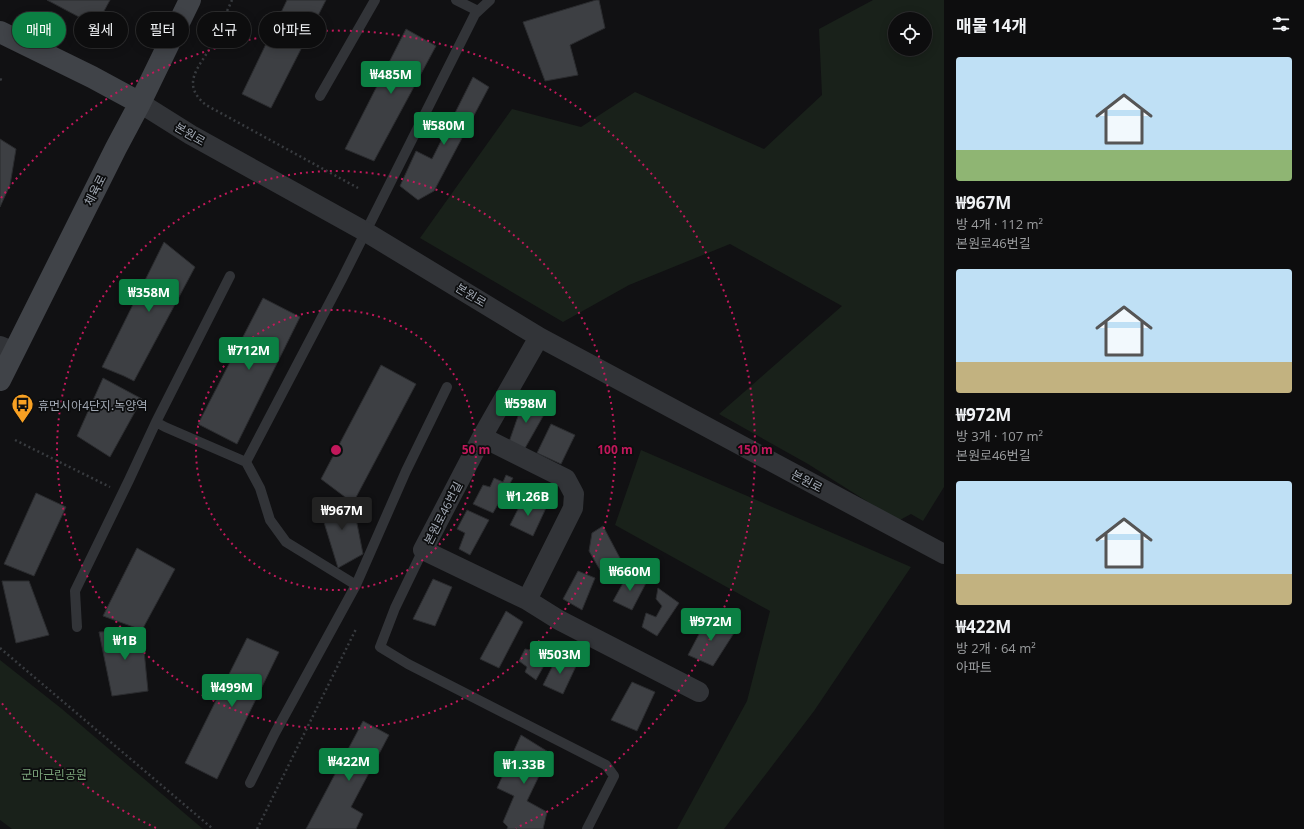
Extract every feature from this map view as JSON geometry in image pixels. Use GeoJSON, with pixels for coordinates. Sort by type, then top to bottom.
{"type":"FeatureCollection","features":[{"type":"Feature","properties":{"kind":"street","name":"체육로"},"geometry":{"type":"LineString","coordinates":[[0,380],[7,349],[140,103],[190,0]]}},
{"type":"Feature","properties":{"kind":"street","name":"본원로"},"geometry":{"type":"LineString","coordinates":[[0,32],[92,77],[140,103],[191,134],[366,232],[539,337],[944,554]]}},
{"type":"Feature","properties":{"kind":"street","name":"본원로46번길"},"geometry":{"type":"LineString","coordinates":[[539,337],[482,437],[423,550],[527,600],[559,620],[700,692]]}},
{"type":"Feature","properties":{"kind":"street"},"geometry":{"type":"LineString","coordinates":[[482,437],[566,479],[574,494],[573,508],[527,600]]}},
{"type":"Feature","properties":{"kind":"lane"},"geometry":{"type":"LineString","coordinates":[[320,96],[375,0]]}},
{"type":"Feature","properties":{"kind":"lane"},"geometry":{"type":"LineString","coordinates":[[456,0],[478,11]]}},
{"type":"Feature","properties":{"kind":"lane"},"geometry":{"type":"LineString","coordinates":[[246,462],[366,232],[475,14],[490,0]]}},
{"type":"Feature","properties":{"kind":"lane"},"geometry":{"type":"LineString","coordinates":[[77,627],[75,591],[156,422],[230,276]]}},
{"type":"Feature","properties":{"kind":"lane"},"geometry":{"type":"LineString","coordinates":[[250,784],[275,733],[356,585],[406,471],[447,388]]}},
{"type":"Feature","properties":{"kind":"lane"},"geometry":{"type":"LineString","coordinates":[[156,422],[246,462],[260,488],[270,520],[286,542],[356,585]]}},
{"type":"Feature","properties":{"kind":"lane"},"geometry":{"type":"LineString","coordinates":[[423,550],[395,608],[380,647],[408,664],[606,765],[614,776],[588,829]]}},
{"type":"Feature","properties":{"kind":"path"},"geometry":{"type":"LineString","coordinates":[[232,0],[209,49],[196,72],[193,83],[195,92],[201,101],[358,188]]}},
{"type":"Feature","properties":{"kind":"path"},"geometry":{"type":"LineString","coordinates":[[0,79],[4,81]]}},
{"type":"Feature","properties":{"kind":"path"},"geometry":{"type":"LineString","coordinates":[[15,440],[123,493]]}},
{"type":"Feature","properties":{"kind":"path"},"geometry":{"type":"LineString","coordinates":[[256,829],[356,629]]}},
{"type":"Feature","properties":{"kind":"path"},"geometry":{"type":"LineString","coordinates":[[0,648],[213,829]]}},
{"type":"Feature","properties":{"kind":"green space"},"geometry":{"type":"Polygon","coordinates":[[[873,0],[944,0],[944,487],[923,521],[911,514],[898,521],[808,464],[719,414],[842,306],[730,244],[629,285],[563,322],[420,238],[512,109],[581,127],[635,92],[764,149],[822,95],[819,29],[873,0]]]}},
{"type":"Feature","properties":{"kind":"green space"},"geometry":{"type":"Polygon","coordinates":[[[641,450],[911,567],[814,711],[724,829],[677,829],[747,701],[770,611],[615,525],[641,450]]]}},
{"type":"Feature","properties":{"kind":"green space","name":"군마근린공원"},"geometry":{"type":"Polygon","coordinates":[[[0,660],[62,709],[203,829],[12,829],[0,820],[0,660]]]}},
{"type":"Feature","properties":{"kind":"building"},"geometry":{"type":"Polygon","coordinates":[[[47,0],[110,0],[104,12],[74,12],[74,14],[47,0]]]}},
{"type":"Feature","properties":{"kind":"building"},"geometry":{"type":"Polygon","coordinates":[[[287,0],[326,0],[320,12],[281,12],[287,0]]]}},
{"type":"Feature","properties":{"kind":"building"},"geometry":{"type":"Polygon","coordinates":[[[599,0],[605,28],[570,45],[578,75],[545,81],[523,22],[599,0]]]}},
{"type":"Feature","properties":{"kind":"building"},"geometry":{"type":"Polygon","coordinates":[[[406,29],[436,46],[374,161],[345,149],[406,29]]]}},
{"type":"Feature","properties":{"kind":"building"},"geometry":{"type":"Polygon","coordinates":[[[264,48],[302,48],[271,108],[242,94],[264,48]]]}},
{"type":"Feature","properties":{"kind":"building"},"geometry":{"type":"Polygon","coordinates":[[[473,77],[489,87],[434,191],[418,200],[400,186],[416,151],[432,159],[473,77]]]}},
{"type":"Feature","properties":{"kind":"building"},"geometry":{"type":"Polygon","coordinates":[[[0,139],[16,149],[10,185],[0,207],[0,139]]]}},
{"type":"Feature","properties":{"kind":"building"},"geometry":{"type":"Polygon","coordinates":[[[164,242],[195,267],[134,381],[102,367],[164,242]]]}},
{"type":"Feature","properties":{"kind":"building"},"geometry":{"type":"Polygon","coordinates":[[[263,298],[300,317],[237,444],[198,424],[263,298]]]}},
{"type":"Feature","properties":{"kind":"building"},"geometry":{"type":"Polygon","coordinates":[[[381,365],[416,384],[353,503],[321,479],[381,365]]]}},
{"type":"Feature","properties":{"kind":"building"},"geometry":{"type":"Polygon","coordinates":[[[103,378],[142,399],[110,457],[77,436],[103,378]]]}},
{"type":"Feature","properties":{"kind":"building"},"geometry":{"type":"Polygon","coordinates":[[[524,399],[546,411],[524,450],[509,442],[524,399]]]}},
{"type":"Feature","properties":{"kind":"building"},"geometry":{"type":"Polygon","coordinates":[[[551,424],[575,435],[561,464],[537,453],[551,424]]]}},
{"type":"Feature","properties":{"kind":"building"},"geometry":{"type":"Polygon","coordinates":[[[506,475],[513,478],[493,513],[473,504],[483,485],[490,487],[494,478],[503,482],[506,475]]]}},
{"type":"Feature","properties":{"kind":"building"},"geometry":{"type":"Polygon","coordinates":[[[36,493],[66,507],[34,576],[4,564],[36,493]]]}},
{"type":"Feature","properties":{"kind":"building"},"geometry":{"type":"Polygon","coordinates":[[[524,497],[546,508],[533,536],[510,525],[524,497]]]}},
{"type":"Feature","properties":{"kind":"building"},"geometry":{"type":"Polygon","coordinates":[[[337,501],[353,503],[363,554],[338,568],[319,506],[337,501]]]}},
{"type":"Feature","properties":{"kind":"building"},"geometry":{"type":"Polygon","coordinates":[[[467,510],[489,520],[470,555],[459,549],[465,533],[457,529],[467,510]]]}},
{"type":"Feature","properties":{"kind":"building"},"geometry":{"type":"Polygon","coordinates":[[[603,526],[621,560],[600,570],[589,551],[592,533],[603,526]]]}},
{"type":"Feature","properties":{"kind":"building"},"geometry":{"type":"Polygon","coordinates":[[[137,548],[175,569],[142,630],[103,616],[137,548]]]}},
{"type":"Feature","properties":{"kind":"building"},"geometry":{"type":"Polygon","coordinates":[[[578,571],[595,578],[582,610],[563,599],[578,571]]]}},
{"type":"Feature","properties":{"kind":"building"},"geometry":{"type":"Polygon","coordinates":[[[628,574],[646,583],[632,610],[613,601],[628,574]]]}},
{"type":"Feature","properties":{"kind":"building"},"geometry":{"type":"Polygon","coordinates":[[[433,579],[452,587],[435,626],[413,619],[433,579]]]}},
{"type":"Feature","properties":{"kind":"building"},"geometry":{"type":"Polygon","coordinates":[[[2,581],[29,581],[49,635],[16,643],[2,581]]]}},
{"type":"Feature","properties":{"kind":"building"},"geometry":{"type":"Polygon","coordinates":[[[658,588],[679,603],[657,636],[642,627],[646,613],[656,617],[662,606],[656,599],[658,588]]]}},
{"type":"Feature","properties":{"kind":"building"},"geometry":{"type":"Polygon","coordinates":[[[506,611],[523,622],[499,668],[480,659],[506,611]]]}},
{"type":"Feature","properties":{"kind":"building"},"geometry":{"type":"Polygon","coordinates":[[[708,617],[734,633],[713,666],[688,655],[708,617]]]}},
{"type":"Feature","properties":{"kind":"building"},"geometry":{"type":"Polygon","coordinates":[[[142,630],[148,691],[112,696],[99,632],[142,630]]]}},
{"type":"Feature","properties":{"kind":"building"},"geometry":{"type":"Polygon","coordinates":[[[247,638],[279,652],[217,779],[185,763],[247,638]]]}},
{"type":"Feature","properties":{"kind":"building"},"geometry":{"type":"Polygon","coordinates":[[[538,642],[552,651],[536,680],[525,672],[527,667],[519,661],[525,649],[534,651],[538,642]]]}},
{"type":"Feature","properties":{"kind":"building"},"geometry":{"type":"Polygon","coordinates":[[[558,655],[577,664],[563,694],[543,685],[558,655]]]}},
{"type":"Feature","properties":{"kind":"building"},"geometry":{"type":"Polygon","coordinates":[[[632,682],[655,692],[637,731],[611,720],[632,682]]]}},
{"type":"Feature","properties":{"kind":"building"},"geometry":{"type":"Polygon","coordinates":[[[363,721],[389,735],[351,807],[363,814],[356,829],[306,829],[363,721]]]}},
{"type":"Feature","properties":{"kind":"building"},"geometry":{"type":"Polygon","coordinates":[[[521,735],[550,753],[527,801],[547,812],[543,829],[507,829],[508,827],[503,822],[514,796],[497,788],[521,735]]]}},
{"type":"Feature","properties":{"kind":"place","name":"휴먼시아4단지.녹양역"},"geometry":{"type":"Point","coordinates":[22,424]}}]}
